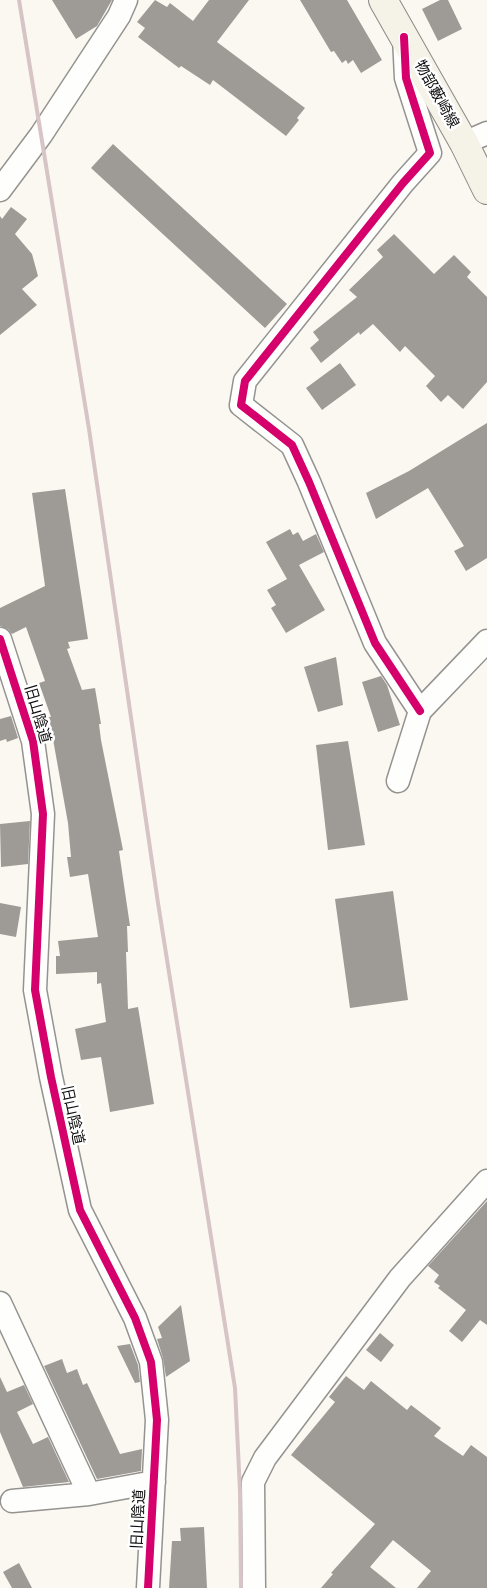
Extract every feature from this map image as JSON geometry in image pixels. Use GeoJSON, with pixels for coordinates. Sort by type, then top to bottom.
{"type":"FeatureCollection","features":[{"type":"Feature","properties":{"kind":"main road","name":"物部藪崎線"},"geometry":{"type":"LineString","coordinates":[[383,0],[404,37],[476,138],[487,190]]}},
{"type":"Feature","properties":{"kind":"street"},"geometry":{"type":"LineString","coordinates":[[0,190],[42,135],[119,16],[126,0]]}},
{"type":"Feature","properties":{"kind":"street"},"geometry":{"type":"LineString","coordinates":[[404,37],[406,78],[430,153],[403,183],[245,381],[241,405],[292,445],[375,643],[420,711]]}},
{"type":"Feature","properties":{"kind":"street","name":"旧山陰道"},"geometry":{"type":"LineString","coordinates":[[0,638],[33,741],[43,814],[35,990],[80,1210],[136,1318],[151,1362],[157,1420],[148,1588]]}},
{"type":"Feature","properties":{"kind":"street"},"geometry":{"type":"LineString","coordinates":[[398,781],[420,711],[486,643]]}},
{"type":"Feature","properties":{"kind":"street"},"geometry":{"type":"LineString","coordinates":[[254,1588],[253,1482],[265,1458],[400,1278],[487,1181]]}},
{"type":"Feature","properties":{"kind":"street"},"geometry":{"type":"LineString","coordinates":[[0,1303],[89,1494]]}},
{"type":"Feature","properties":{"kind":"street"},"geometry":{"type":"LineString","coordinates":[[12,1501],[89,1494],[154,1482]]}},
{"type":"Feature","properties":{"kind":"building"},"geometry":{"type":"Polygon","coordinates":[[[52,0],[112,0],[97,26],[76,39],[52,0]]]}},
{"type":"Feature","properties":{"kind":"building"},"geometry":{"type":"Polygon","coordinates":[[[155,0],[167,7],[170,3],[193,21],[209,0],[249,0],[217,42],[305,108],[297,118],[299,120],[286,136],[213,80],[210,85],[181,66],[179,68],[138,37],[145,28],[137,22],[155,0]]]}},
{"type":"Feature","properties":{"kind":"building"},"geometry":{"type":"Polygon","coordinates":[[[300,0],[347,0],[382,60],[361,73],[353,60],[348,64],[346,60],[342,63],[334,51],[331,52],[300,0]]]}},
{"type":"Feature","properties":{"kind":"building"},"geometry":{"type":"Polygon","coordinates":[[[440,0],[448,0],[462,29],[438,41],[422,9],[440,0]]]}},
{"type":"Feature","properties":{"kind":"building"},"geometry":{"type":"Polygon","coordinates":[[[113,144],[287,304],[265,328],[91,168],[113,144]]]}},
{"type":"Feature","properties":{"kind":"building"},"geometry":{"type":"Polygon","coordinates":[[[11,207],[27,219],[15,234],[32,254],[38,276],[22,289],[37,305],[0,335],[0,216],[2,219],[11,207]]]}},
{"type":"Feature","properties":{"kind":"building"},"geometry":{"type":"Polygon","coordinates":[[[394,234],[434,274],[454,255],[471,272],[467,277],[487,297],[487,382],[463,409],[448,395],[441,402],[426,386],[435,376],[405,346],[400,352],[373,324],[360,335],[359,332],[321,363],[310,348],[319,340],[313,332],[357,297],[349,290],[383,257],[377,250],[394,234]]]}},
{"type":"Feature","properties":{"kind":"building"},"geometry":{"type":"Polygon","coordinates":[[[340,363],[356,385],[322,410],[306,388],[340,363]]]}},
{"type":"Feature","properties":{"kind":"building"},"geometry":{"type":"Polygon","coordinates":[[[487,423],[487,558],[466,571],[454,551],[464,546],[428,488],[376,519],[366,493],[409,471],[487,423]]]}},
{"type":"Feature","properties":{"kind":"building"},"geometry":{"type":"Polygon","coordinates":[[[65,489],[88,639],[68,642],[70,648],[67,649],[82,690],[95,688],[101,724],[99,724],[101,740],[123,850],[119,851],[130,926],[127,926],[128,952],[126,952],[128,1009],[138,1007],[154,1104],[110,1112],[101,1057],[81,1060],[75,1029],[106,1022],[101,983],[97,984],[97,972],[56,974],[56,956],[60,956],[58,941],[98,937],[88,874],[70,877],[67,857],[71,857],[68,823],[49,717],[51,717],[39,683],[45,681],[26,627],[12,634],[8,629],[0,626],[0,608],[45,586],[32,493],[65,489]]]}},
{"type":"Feature","properties":{"kind":"building"},"geometry":{"type":"Polygon","coordinates":[[[290,529],[293,535],[298,532],[303,541],[316,534],[324,552],[299,565],[325,610],[286,633],[271,608],[276,605],[267,590],[287,579],[266,542],[290,529]]]}},
{"type":"Feature","properties":{"kind":"building"},"geometry":{"type":"Polygon","coordinates":[[[336,657],[343,705],[318,712],[304,667],[336,657]]]}},
{"type":"Feature","properties":{"kind":"building"},"geometry":{"type":"Polygon","coordinates":[[[381,676],[387,685],[400,725],[378,732],[362,682],[381,676]]]}},
{"type":"Feature","properties":{"kind":"building"},"geometry":{"type":"Polygon","coordinates":[[[11,716],[18,738],[7,742],[6,739],[0,741],[0,719],[11,716]]]}},
{"type":"Feature","properties":{"kind":"building"},"geometry":{"type":"Polygon","coordinates":[[[348,741],[365,845],[328,850],[316,745],[348,741]]]}},
{"type":"Feature","properties":{"kind":"building"},"geometry":{"type":"Polygon","coordinates":[[[30,821],[28,864],[1,867],[0,824],[30,821]]]}},
{"type":"Feature","properties":{"kind":"building"},"geometry":{"type":"Polygon","coordinates":[[[393,891],[408,1000],[350,1008],[335,899],[393,891]]]}},
{"type":"Feature","properties":{"kind":"building"},"geometry":{"type":"Polygon","coordinates":[[[0,903],[21,907],[16,937],[0,934],[0,903]]]}},
{"type":"Feature","properties":{"kind":"building"},"geometry":{"type":"Polygon","coordinates":[[[487,1201],[487,1325],[480,1320],[462,1342],[449,1331],[466,1310],[438,1288],[440,1286],[434,1282],[439,1275],[428,1266],[487,1201]]]}},
{"type":"Feature","properties":{"kind":"building"},"geometry":{"type":"Polygon","coordinates":[[[181,1305],[190,1361],[166,1377],[157,1339],[162,1338],[158,1327],[181,1305]]]}},
{"type":"Feature","properties":{"kind":"building"},"geometry":{"type":"Polygon","coordinates":[[[380,1333],[394,1345],[381,1362],[366,1350],[380,1333]]]}},
{"type":"Feature","properties":{"kind":"building"},"geometry":{"type":"Polygon","coordinates":[[[130,1344],[138,1365],[140,1382],[135,1383],[117,1346],[130,1344]]]}},
{"type":"Feature","properties":{"kind":"building"},"geometry":{"type":"Polygon","coordinates":[[[62,1359],[67,1373],[77,1369],[83,1385],[87,1383],[120,1454],[142,1449],[141,1471],[97,1479],[44,1366],[62,1359]]]}},
{"type":"Feature","properties":{"kind":"building"},"geometry":{"type":"Polygon","coordinates":[[[346,1376],[364,1390],[371,1381],[407,1410],[411,1405],[441,1428],[434,1436],[463,1456],[471,1445],[487,1457],[487,1588],[417,1588],[431,1571],[393,1540],[370,1567],[396,1588],[321,1588],[333,1574],[331,1573],[375,1524],[291,1455],[335,1402],[329,1397],[346,1376]]]}},
{"type":"Feature","properties":{"kind":"building"},"geometry":{"type":"Polygon","coordinates":[[[0,1377],[7,1392],[24,1385],[33,1404],[17,1412],[33,1444],[48,1437],[69,1482],[23,1487],[0,1432],[0,1377]]]}},
{"type":"Feature","properties":{"kind":"building"},"geometry":{"type":"Polygon","coordinates":[[[204,1527],[207,1588],[169,1588],[172,1541],[181,1541],[180,1528],[204,1527]]]}},
{"type":"Feature","properties":{"kind":"building"},"geometry":{"type":"Polygon","coordinates":[[[19,1563],[32,1588],[12,1588],[3,1572],[19,1563]]]}},
{"type":"Feature","properties":{"kind":"railway"},"geometry":{"type":"LineString","coordinates":[[19,0],[89,429],[158,903],[235,1388],[240,1491],[241,1588]]}},
{"type":"Feature","properties":{"kind":"cycle path"},"geometry":{"type":"LineString","coordinates":[[404,37],[406,78],[430,153],[403,183],[245,381],[241,405],[292,445],[375,643],[420,711]]}},
{"type":"Feature","properties":{"kind":"cycle path"},"geometry":{"type":"LineString","coordinates":[[0,639],[33,741],[43,814],[35,990],[51,1077],[80,1210],[135,1318],[151,1362],[157,1420],[148,1588]]}}]}
